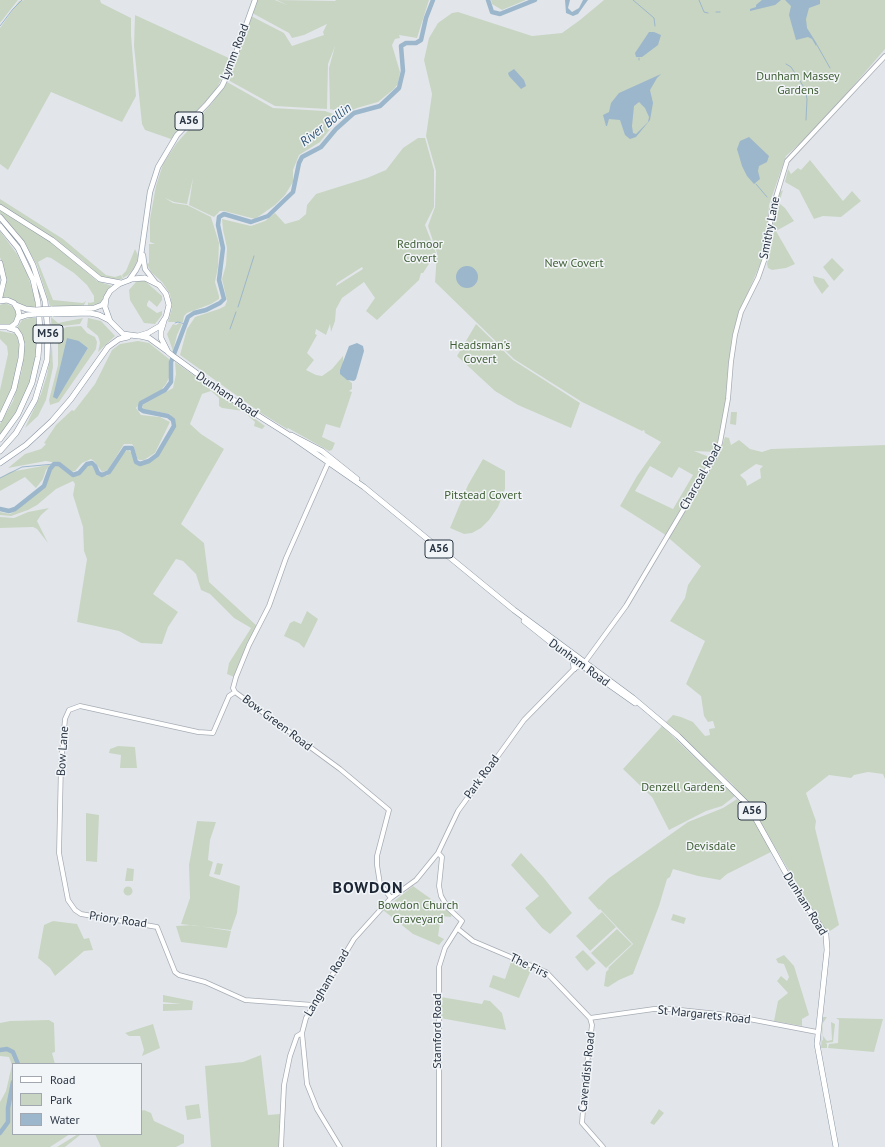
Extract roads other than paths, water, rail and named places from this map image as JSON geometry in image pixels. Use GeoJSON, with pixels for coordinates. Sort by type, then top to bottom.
{"type":"FeatureCollection","features":[{"type":"Feature","properties":{"kind":"highway"},"geometry":{"type":"LineString","coordinates":[[0,207],[52,240],[100,279],[108,282],[122,283]]}},
{"type":"Feature","properties":{"kind":"highway","name":"M56"},"geometry":{"type":"LineString","coordinates":[[0,217],[22,243],[33,265],[45,301],[48,332],[46,365],[35,400],[19,429],[0,451]]}},
{"type":"Feature","properties":{"kind":"highway","name":"M56"},"geometry":{"type":"LineString","coordinates":[[0,226],[18,248],[33,280],[38,302],[40,331],[38,357],[32,383],[18,414],[0,439]]}},
{"type":"Feature","properties":{"kind":"highway"},"geometry":{"type":"LineString","coordinates":[[0,263],[4,280],[0,297]]}},
{"type":"Feature","properties":{"kind":"highway"},"geometry":{"type":"LineString","coordinates":[[52,312],[94,308],[102,305],[113,288],[129,280],[142,278],[155,282]]}},
{"type":"Feature","properties":{"kind":"highway","name":"A56"},"geometry":{"type":"LineString","coordinates":[[131,336],[138,336],[156,329],[164,321],[168,309],[167,298],[162,288],[155,282]]}},
{"type":"Feature","properties":{"kind":"highway"},"geometry":{"type":"LineString","coordinates":[[0,301],[7,300],[35,312],[94,314],[110,321]]}},
{"type":"Feature","properties":{"kind":"highway"},"geometry":{"type":"LineString","coordinates":[[106,300],[105,310],[110,321],[120,332],[131,336]]}},
{"type":"Feature","properties":{"kind":"highway"},"geometry":{"type":"LineString","coordinates":[[9,328],[14,325],[18,318],[18,310],[14,304]]}},
{"type":"Feature","properties":{"kind":"highway"},"geometry":{"type":"LineString","coordinates":[[18,318],[35,312]]}},
{"type":"Feature","properties":{"kind":"highway","name":"Dunham Road"},"geometry":{"type":"LineString","coordinates":[[164,321],[160,334],[162,342],[168,352]]}},
{"type":"Feature","properties":{"kind":"highway"},"geometry":{"type":"LineString","coordinates":[[0,327],[16,330],[20,336],[22,344],[21,358],[14,389],[0,419]]}},
{"type":"Feature","properties":{"kind":"highway"},"geometry":{"type":"LineString","coordinates":[[0,463],[26,445],[52,421],[71,399],[108,347],[119,339],[131,336]]}},
{"type":"Feature","properties":{"kind":"highway","name":"Dunham Road"},"geometry":{"type":"LineString","coordinates":[[138,336],[149,338],[178,361],[232,399],[289,435],[305,442],[362,483],[364,487],[514,610],[571,653],[592,672],[648,711]]}},
{"type":"Feature","properties":{"kind":"highway","name":"Dunham Road"},"geometry":{"type":"LineString","coordinates":[[514,610],[539,634],[573,660],[617,685],[678,736],[748,805],[792,884],[825,932],[828,943],[818,1032],[818,1058],[836,1147]]}},
{"type":"Feature","properties":{"kind":"highway"},"geometry":{"type":"LineString","coordinates":[[573,660],[574,669]]}},
{"type":"Feature","properties":{"kind":"main road","name":"Lymm Road"},"geometry":{"type":"LineString","coordinates":[[129,280],[138,268],[143,249],[149,200],[158,167],[177,135],[222,86],[231,67],[255,0]]}},
{"type":"Feature","properties":{"kind":"main road","name":"Smithy Lane"},"geometry":{"type":"LineString","coordinates":[[761,270],[768,247],[772,210],[790,157],[885,56]]}},
{"type":"Feature","properties":{"kind":"main road","name":"Lymm Road"},"geometry":{"type":"LineString","coordinates":[[143,249],[145,269],[155,282]]}},
{"type":"Feature","properties":{"kind":"main road","name":"Charcoal Road"},"geometry":{"type":"LineString","coordinates":[[582,664],[626,606],[719,447],[727,410],[730,362],[735,335],[741,312],[761,270]]}},
{"type":"Feature","properties":{"kind":"main road","name":"Bow Green Road"},"geometry":{"type":"LineString","coordinates":[[330,460],[286,558],[270,606],[249,645],[233,688],[235,692],[340,769],[389,810],[377,856],[377,865],[380,884],[391,898]]}},
{"type":"Feature","properties":{"kind":"main road","name":"Park Road"},"geometry":{"type":"LineString","coordinates":[[391,898],[412,884],[438,853],[458,810],[469,793],[532,710],[574,669],[582,664]]}},
{"type":"Feature","properties":{"kind":"main road","name":"Bow Lane"},"geometry":{"type":"LineString","coordinates":[[78,913],[68,900],[59,853],[61,764],[65,720],[69,710],[80,706],[198,732],[213,733],[229,696],[235,692]]}},
{"type":"Feature","properties":{"kind":"main road","name":"Stamford Road"},"geometry":{"type":"LineString","coordinates":[[438,853],[442,857],[439,886],[441,896],[449,910],[462,920],[458,929],[445,948],[439,967],[439,1147]]}},
{"type":"Feature","properties":{"kind":"main road","name":"Langham Road"},"geometry":{"type":"LineString","coordinates":[[340,1147],[317,1110],[311,1097],[305,1066],[302,1033],[304,1022],[354,939],[391,898]]}},
{"type":"Feature","properties":{"kind":"main road","name":"Priory Road"},"geometry":{"type":"LineString","coordinates":[[78,913],[157,926],[173,968],[179,975],[205,982],[245,1000],[313,1005]]}},
{"type":"Feature","properties":{"kind":"main road","name":"The Firs"},"geometry":{"type":"LineString","coordinates":[[458,929],[473,941],[546,972],[590,1018]]}},
{"type":"Feature","properties":{"kind":"main road","name":"St Margarets Road"},"geometry":{"type":"LineString","coordinates":[[590,1018],[654,1009],[671,1009],[728,1016],[818,1032]]}},
{"type":"Feature","properties":{"kind":"main road","name":"Cavendish Road"},"geometry":{"type":"LineString","coordinates":[[590,1018],[592,1025],[585,1075],[582,1121],[583,1126],[603,1147]]}},
{"type":"Feature","properties":{"kind":"main road"},"geometry":{"type":"LineString","coordinates":[[281,1147],[284,1085],[290,1056],[297,1036],[302,1033]]}},
{"type":"Feature","properties":{"kind":"water"},"geometry":{"type":"Polygon","coordinates":[[[565,0],[570,0],[568,8],[572,12],[579,8],[583,0],[588,0],[578,14],[573,16],[566,13],[565,0]]]}},
{"type":"Feature","properties":{"kind":"water"},"geometry":{"type":"Polygon","coordinates":[[[762,0],[781,0],[775,5],[750,11],[750,9],[756,7],[756,5],[762,0]]]}},
{"type":"Feature","properties":{"kind":"water"},"geometry":{"type":"Polygon","coordinates":[[[785,0],[820,0],[820,4],[809,8],[806,19],[807,28],[817,44],[816,46],[812,39],[808,37],[796,40],[789,15],[791,6],[785,0]]]}},
{"type":"Feature","properties":{"kind":"water"},"geometry":{"type":"Polygon","coordinates":[[[649,32],[654,32],[661,35],[658,45],[642,57],[636,57],[635,53],[649,32]]]}},
{"type":"Feature","properties":{"kind":"water"},"geometry":{"type":"Polygon","coordinates":[[[514,69],[524,80],[526,86],[521,89],[509,76],[508,73],[514,69]]]}},
{"type":"Feature","properties":{"kind":"water"},"geometry":{"type":"Polygon","coordinates":[[[661,74],[650,90],[653,103],[650,120],[636,137],[630,139],[625,135],[620,120],[609,119],[606,126],[603,115],[609,112],[611,103],[619,93],[661,74]],[[639,102],[634,106],[632,126],[633,133],[636,134],[648,122],[649,117],[645,108],[639,102]]]}},
{"type":"Feature","properties":{"kind":"water"},"geometry":{"type":"Polygon","coordinates":[[[749,137],[769,156],[767,162],[759,166],[758,171],[760,179],[754,184],[747,176],[742,166],[737,149],[740,141],[749,137]]]}},
{"type":"Feature","properties":{"kind":"water"},"geometry":{"type":"Polygon","coordinates":[[[467,266],[475,269],[478,277],[475,285],[467,288],[459,285],[456,277],[459,269],[467,266]]]}},
{"type":"Feature","properties":{"kind":"water"},"geometry":{"type":"Polygon","coordinates":[[[67,338],[79,341],[88,348],[57,399],[53,397],[67,338]]]}},
{"type":"Feature","properties":{"kind":"water"},"geometry":{"type":"Polygon","coordinates":[[[357,343],[363,346],[364,351],[356,379],[354,381],[347,380],[340,374],[340,370],[349,346],[357,343]]]}},
{"type":"Feature","properties":{"kind":"waterway"},"geometry":{"type":"LineString","coordinates":[[0,26],[22,0]]}},
{"type":"Feature","properties":{"kind":"waterway","name":"River Bollin"},"geometry":{"type":"LineString","coordinates":[[0,509],[9,511],[15,509],[44,486],[50,469],[54,464],[59,464],[73,475],[79,473],[87,464],[92,463],[98,473],[102,475],[109,472],[125,448],[132,448],[136,462],[140,464],[149,461],[157,455],[174,426],[173,420],[168,416],[143,411],[140,409],[140,406],[141,403],[165,390],[171,382],[171,362],[188,317],[194,313],[206,310],[220,303],[224,299],[219,280],[223,248],[218,225],[219,217],[224,214],[251,222],[268,216],[293,192],[299,163],[302,157],[321,147],[336,129],[354,113],[380,106],[399,88],[403,71],[401,46],[406,43],[416,43],[421,40],[426,18],[433,0]]}},
{"type":"Feature","properties":{"kind":"waterway","name":"River Bollin"},"geometry":{"type":"LineString","coordinates":[[488,0],[492,12],[500,14],[535,0]]}},
{"type":"Feature","properties":{"kind":"waterway"},"geometry":{"type":"LineString","coordinates":[[633,0],[654,18],[655,26]]}},
{"type":"Feature","properties":{"kind":"waterway"},"geometry":{"type":"LineString","coordinates":[[699,0],[704,12],[708,13]]}},
{"type":"Feature","properties":{"kind":"waterway"},"geometry":{"type":"LineString","coordinates":[[817,45],[830,68]]}},
{"type":"Feature","properties":{"kind":"waterway"},"geometry":{"type":"LineString","coordinates":[[786,64],[791,67],[805,89],[807,99],[806,120]]}},
{"type":"Feature","properties":{"kind":"waterway"},"geometry":{"type":"LineString","coordinates":[[756,184],[767,197]]}},
{"type":"Feature","properties":{"kind":"waterway"},"geometry":{"type":"LineString","coordinates":[[238,307],[254,256]]}},
{"type":"Feature","properties":{"kind":"waterway"},"geometry":{"type":"LineString","coordinates":[[230,329],[236,312]]}},
{"type":"Feature","properties":{"kind":"waterway"},"geometry":{"type":"LineString","coordinates":[[175,323],[178,322],[185,324]]}},
{"type":"Feature","properties":{"kind":"waterway"},"geometry":{"type":"LineString","coordinates":[[0,478],[22,467],[54,464]]}},
{"type":"Feature","properties":{"kind":"waterway","name":"River Bollin"},"geometry":{"type":"LineString","coordinates":[[0,1050],[7,1049],[13,1052],[18,1063]]}},
{"type":"Feature","properties":{"kind":"waterway","name":"River Bollin"},"geometry":{"type":"LineString","coordinates":[[0,1133],[8,1122],[8,1108],[12,1087]]}},
{"type":"Feature","properties":{"kind":"district","name":"BOWDON"},"geometry":{"type":"Point","coordinates":[368,888]}},
{"type":"Feature","properties":{"kind":"park label","name":"Dunham Massey Gardens"},"geometry":{"type":"Point","coordinates":[798,84]}},
{"type":"Feature","properties":{"kind":"park label","name":"Redmoor Covert"},"geometry":{"type":"Point","coordinates":[420,252]}},
{"type":"Feature","properties":{"kind":"park label","name":"New Covert"},"geometry":{"type":"Point","coordinates":[574,264]}},
{"type":"Feature","properties":{"kind":"park label","name":"Headsman's Covert"},"geometry":{"type":"Point","coordinates":[480,353]}},
{"type":"Feature","properties":{"kind":"park label","name":"Pitstead Covert"},"geometry":{"type":"Point","coordinates":[483,496]}},
{"type":"Feature","properties":{"kind":"park label","name":"Denzell Gardens"},"geometry":{"type":"Point","coordinates":[683,788]}},
{"type":"Feature","properties":{"kind":"park label","name":"Devisdale"},"geometry":{"type":"Point","coordinates":[711,847]}},
{"type":"Feature","properties":{"kind":"park label","name":"Bowdon Church Graveyard"},"geometry":{"type":"Point","coordinates":[418,913]}}]}
